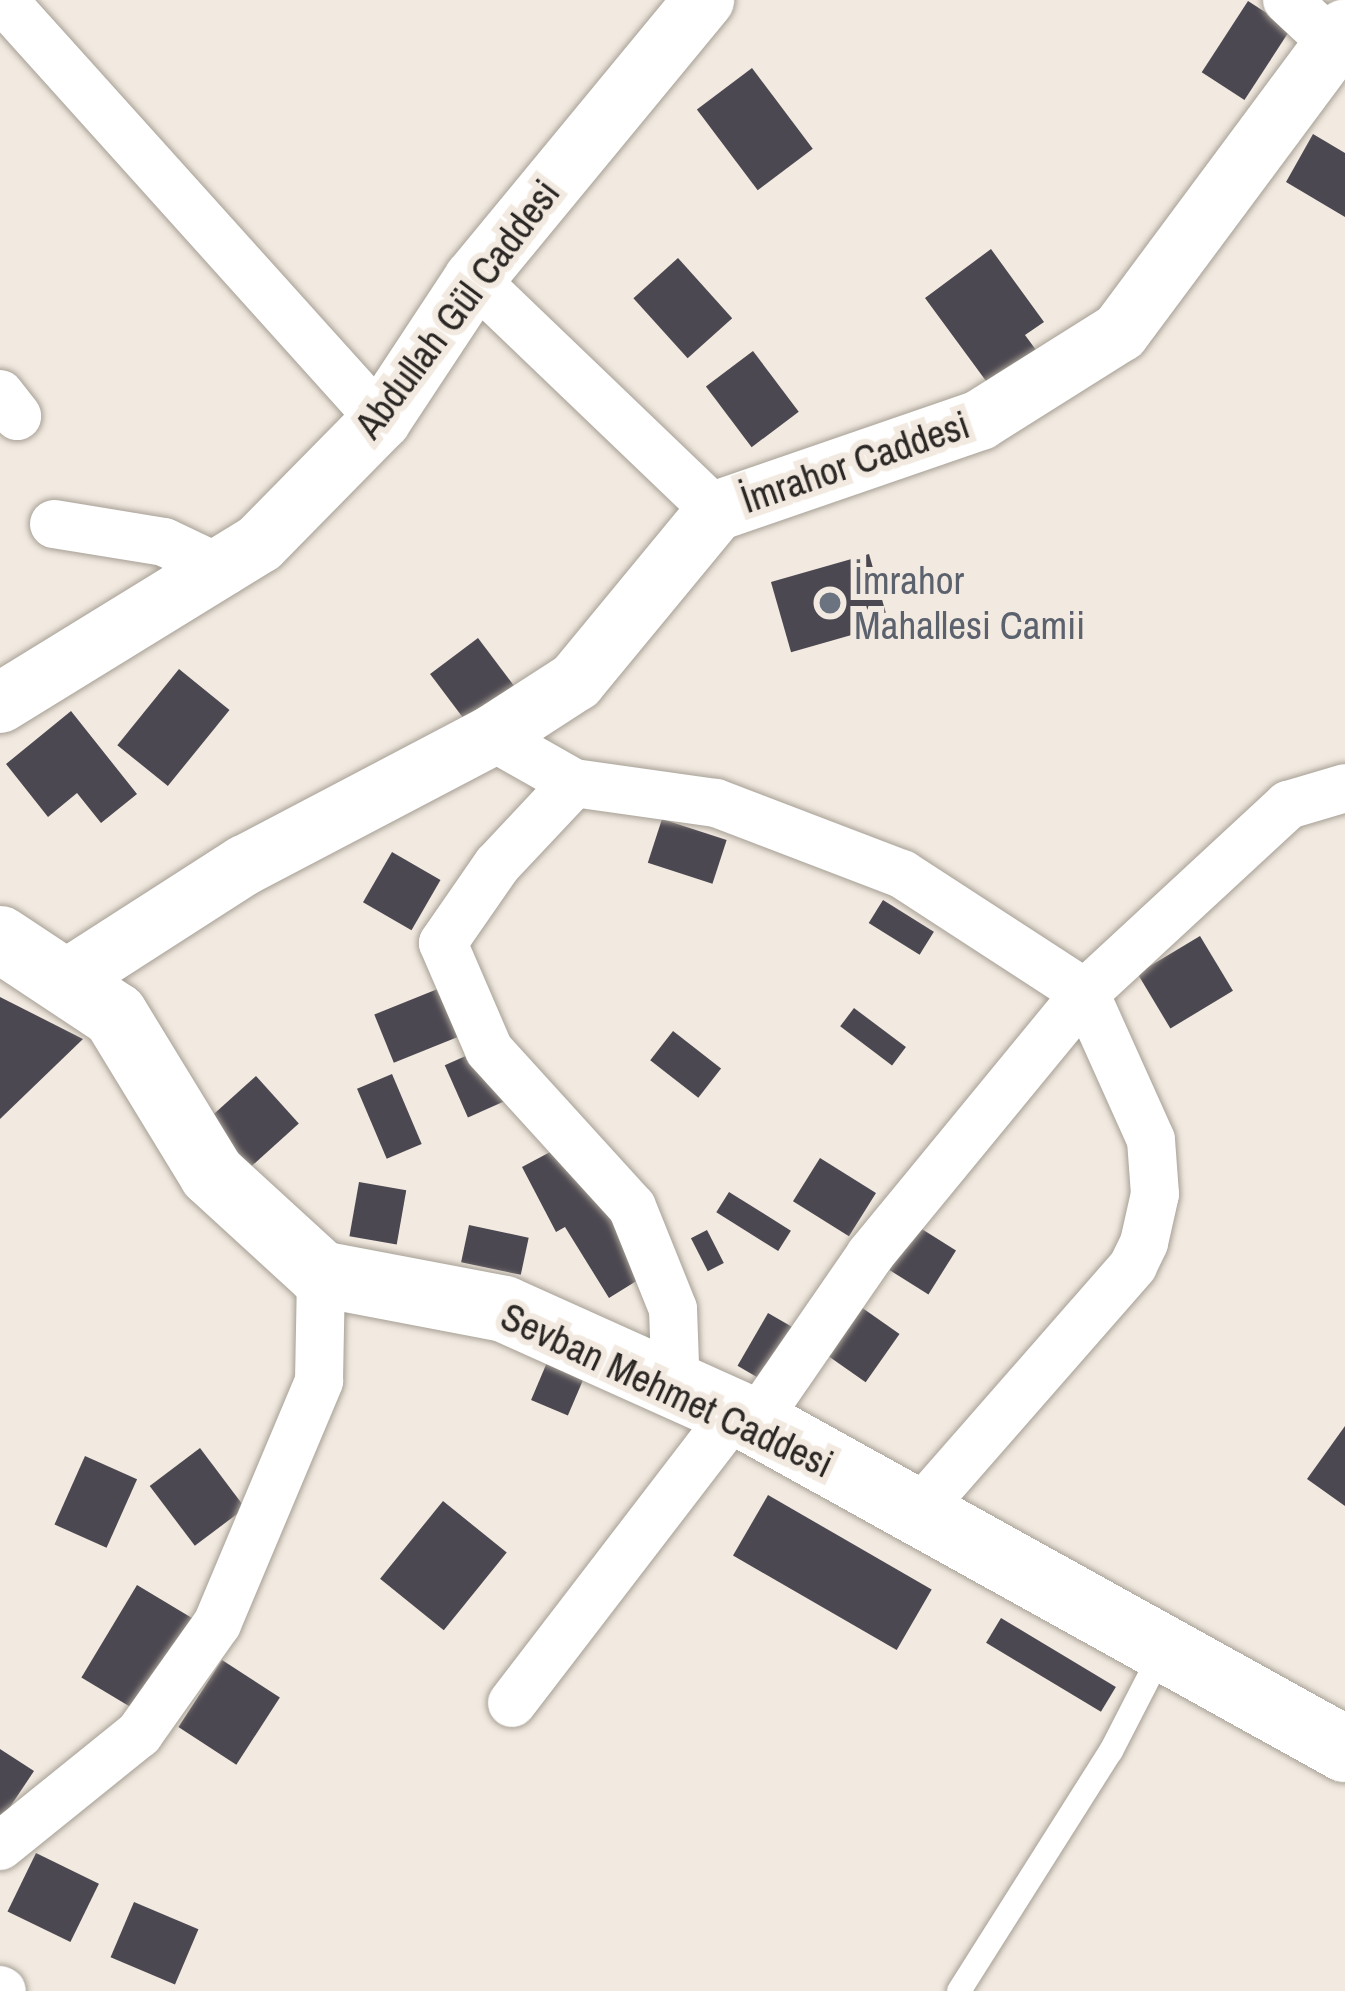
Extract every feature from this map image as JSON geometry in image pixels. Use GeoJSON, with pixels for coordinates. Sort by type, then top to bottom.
{"type":"FeatureCollection","features":[{"type":"Feature","properties":{"kind":"main road"},"geometry":{"type":"LineString","coordinates":[[0,939],[115,1016],[212,1174],[321,1274]]}},
{"type":"Feature","properties":{"kind":"main road","name":"Sevban Mehmet Caddesi"},"geometry":{"type":"LineString","coordinates":[[321,1274],[503,1309],[722,1409],[1345,1749]]}},
{"type":"Feature","properties":{"kind":"street"},"geometry":{"type":"LineString","coordinates":[[3,0],[381,420]]}},
{"type":"Feature","properties":{"kind":"street","name":"Abdullah Gül Caddesi"},"geometry":{"type":"LineString","coordinates":[[0,703],[225,571],[381,420],[474,279],[704,0]]}},
{"type":"Feature","properties":{"kind":"street"},"geometry":{"type":"LineString","coordinates":[[1287,0],[1339,36]]}},
{"type":"Feature","properties":{"kind":"street","name":"İmrahor Caddesi"},"geometry":{"type":"LineString","coordinates":[[64,982],[245,865],[491,736],[576,681],[716,511],[980,420],[1120,332],[1339,36]]}},
{"type":"Feature","properties":{"kind":"street"},"geometry":{"type":"LineString","coordinates":[[474,279],[716,511]]}},
{"type":"Feature","properties":{"kind":"street"},"geometry":{"type":"LineString","coordinates":[[54,524],[164,542],[225,571]]}},
{"type":"Feature","properties":{"kind":"street"},"geometry":{"type":"LineString","coordinates":[[491,736],[574,783],[716,803],[902,874],[1085,993],[1151,1140],[1155,1194],[1144,1243],[1133,1266],[918,1512]]}},
{"type":"Feature","properties":{"kind":"street"},"geometry":{"type":"LineString","coordinates":[[574,783],[497,865],[443,943],[489,1050],[632,1207],[673,1310],[722,1409]]}},
{"type":"Feature","properties":{"kind":"street"},"geometry":{"type":"LineString","coordinates":[[512,1703],[722,1409],[870,1255],[1085,993],[1288,805],[1345,788]]}},
{"type":"Feature","properties":{"kind":"street"},"geometry":{"type":"LineString","coordinates":[[0,1846],[140,1734],[218,1624],[319,1381],[321,1274]]}},
{"type":"Feature","properties":{"kind":"lane"},"geometry":{"type":"LineString","coordinates":[[959,1991],[1111,1751],[1164,1648]]}},
{"type":"Feature","properties":{"kind":"building"},"geometry":{"type":"Polygon","coordinates":[[[1248,1],[1291,29],[1244,100],[1202,72],[1248,1]]]}},
{"type":"Feature","properties":{"kind":"building"},"geometry":{"type":"Polygon","coordinates":[[[752,68],[813,149],[758,190],[697,110],[752,68]]]}},
{"type":"Feature","properties":{"kind":"building"},"geometry":{"type":"Polygon","coordinates":[[[1313,134],[1345,153],[1345,217],[1286,182],[1313,134]]]}},
{"type":"Feature","properties":{"kind":"building"},"geometry":{"type":"Polygon","coordinates":[[[991,249],[1044,322],[1025,335],[1036,350],[989,385],[925,298],[991,249]]]}},
{"type":"Feature","properties":{"kind":"building"},"geometry":{"type":"Polygon","coordinates":[[[678,258],[732,318],[688,358],[633,298],[678,258]]]}},
{"type":"Feature","properties":{"kind":"building"},"geometry":{"type":"Polygon","coordinates":[[[753,351],[799,412],[752,447],[706,387],[753,351]]]}},
{"type":"Feature","properties":{"kind":"building","name":"İmrahor Mahallesi Camii"},"geometry":{"type":"Polygon","coordinates":[[[869,554],[889,624],[791,652],[771,582],[869,554]]]}},
{"type":"Feature","properties":{"kind":"building"},"geometry":{"type":"Polygon","coordinates":[[[478,638],[515,687],[467,723],[430,674],[478,638]]]}},
{"type":"Feature","properties":{"kind":"building"},"geometry":{"type":"Polygon","coordinates":[[[179,669],[230,710],[168,786],[117,745],[179,669]]]}},
{"type":"Feature","properties":{"kind":"building"},"geometry":{"type":"Polygon","coordinates":[[[71,711],[137,794],[101,823],[77,793],[48,817],[6,764],[71,711]]]}},
{"type":"Feature","properties":{"kind":"building"},"geometry":{"type":"Polygon","coordinates":[[[662,819],[727,840],[712,884],[648,863],[662,819]]]}},
{"type":"Feature","properties":{"kind":"building"},"geometry":{"type":"Polygon","coordinates":[[[392,852],[440,880],[411,930],[363,902],[392,852]]]}},
{"type":"Feature","properties":{"kind":"building"},"geometry":{"type":"Polygon","coordinates":[[[883,900],[934,932],[920,955],[869,923],[883,900]]]}},
{"type":"Feature","properties":{"kind":"building"},"geometry":{"type":"Polygon","coordinates":[[[1200,936],[1233,991],[1170,1028],[1137,974],[1200,936]]]}},
{"type":"Feature","properties":{"kind":"building"},"geometry":{"type":"Polygon","coordinates":[[[455,982],[474,1030],[394,1063],[374,1015],[455,982]]]}},
{"type":"Feature","properties":{"kind":"building"},"geometry":{"type":"Polygon","coordinates":[[[0,997],[83,1039],[0,1119],[0,997]]]}},
{"type":"Feature","properties":{"kind":"building"},"geometry":{"type":"Polygon","coordinates":[[[854,1008],[906,1047],[892,1065],[840,1026],[854,1008]]]}},
{"type":"Feature","properties":{"kind":"building"},"geometry":{"type":"Polygon","coordinates":[[[673,1031],[721,1069],[698,1098],[650,1060],[673,1031]]]}},
{"type":"Feature","properties":{"kind":"building"},"geometry":{"type":"Polygon","coordinates":[[[495,1043],[518,1095],[468,1117],[445,1065],[495,1043]]]}},
{"type":"Feature","properties":{"kind":"building"},"geometry":{"type":"Polygon","coordinates":[[[392,1074],[422,1144],[387,1159],[357,1089],[392,1074]]]}},
{"type":"Feature","properties":{"kind":"building"},"geometry":{"type":"Polygon","coordinates":[[[256,1076],[299,1124],[250,1168],[207,1120],[256,1076]]]}},
{"type":"Feature","properties":{"kind":"building"},"geometry":{"type":"Polygon","coordinates":[[[567,1143],[646,1275],[609,1298],[565,1227],[556,1232],[522,1167],[567,1143]]]}},
{"type":"Feature","properties":{"kind":"building"},"geometry":{"type":"Polygon","coordinates":[[[820,1158],[876,1193],[849,1236],[793,1201],[820,1158]]]}},
{"type":"Feature","properties":{"kind":"building"},"geometry":{"type":"Polygon","coordinates":[[[359,1182],[406,1190],[397,1244],[349,1236],[359,1182]]]}},
{"type":"Feature","properties":{"kind":"building"},"geometry":{"type":"Polygon","coordinates":[[[729,1192],[791,1231],[778,1251],[716,1212],[729,1192]]]}},
{"type":"Feature","properties":{"kind":"building"},"geometry":{"type":"Polygon","coordinates":[[[469,1225],[529,1238],[521,1275],[461,1262],[469,1225]]]}},
{"type":"Feature","properties":{"kind":"building"},"geometry":{"type":"Polygon","coordinates":[[[917,1226],[956,1250],[928,1294],[889,1270],[917,1226]]]}},
{"type":"Feature","properties":{"kind":"building"},"geometry":{"type":"Polygon","coordinates":[[[707,1230],[724,1263],[708,1271],[691,1238],[707,1230]]]}},
{"type":"Feature","properties":{"kind":"building"},"geometry":{"type":"Polygon","coordinates":[[[861,1307],[900,1334],[866,1382],[827,1355],[861,1307]]]}},
{"type":"Feature","properties":{"kind":"building"},"geometry":{"type":"Polygon","coordinates":[[[768,1313],[816,1341],[786,1394],[738,1366],[768,1313]]]}},
{"type":"Feature","properties":{"kind":"building"},"geometry":{"type":"Polygon","coordinates":[[[551,1353],[588,1369],[568,1416],[531,1400],[551,1353]]]}},
{"type":"Feature","properties":{"kind":"building"},"geometry":{"type":"Polygon","coordinates":[[[1345,1426],[1345,1506],[1307,1479],[1345,1426]]]}},
{"type":"Feature","properties":{"kind":"building"},"geometry":{"type":"Polygon","coordinates":[[[200,1448],[245,1508],[195,1546],[150,1486],[200,1448]]]}},
{"type":"Feature","properties":{"kind":"building"},"geometry":{"type":"Polygon","coordinates":[[[85,1456],[137,1479],[107,1548],[54,1525],[85,1456]]]}},
{"type":"Feature","properties":{"kind":"building"},"geometry":{"type":"Polygon","coordinates":[[[768,1495],[932,1590],[897,1650],[733,1556],[768,1495]]]}},
{"type":"Feature","properties":{"kind":"building"},"geometry":{"type":"Polygon","coordinates":[[[443,1501],[507,1553],[444,1630],[380,1579],[443,1501]]]}},
{"type":"Feature","properties":{"kind":"building"},"geometry":{"type":"Polygon","coordinates":[[[137,1585],[195,1620],[140,1713],[81,1678],[137,1585]]]}},
{"type":"Feature","properties":{"kind":"building"},"geometry":{"type":"Polygon","coordinates":[[[1001,1618],[1116,1687],[1101,1712],[986,1643],[1001,1618]]]}},
{"type":"Feature","properties":{"kind":"building"},"geometry":{"type":"Polygon","coordinates":[[[222,1660],[280,1698],[236,1765],[178,1727],[222,1660]]]}},
{"type":"Feature","properties":{"kind":"building"},"geometry":{"type":"Polygon","coordinates":[[[0,1749],[34,1771],[0,1822],[0,1749]]]}},
{"type":"Feature","properties":{"kind":"building"},"geometry":{"type":"Polygon","coordinates":[[[36,1853],[99,1884],[70,1942],[8,1911],[36,1853]]]}},
{"type":"Feature","properties":{"kind":"building"},"geometry":{"type":"Polygon","coordinates":[[[134,1902],[198,1929],[175,1985],[111,1957],[134,1902]]]}},
{"type":"Feature","properties":{"kind":"place","name":"İmrahor Mahallesi Camii"},"geometry":{"type":"Point","coordinates":[830,603]}}]}
